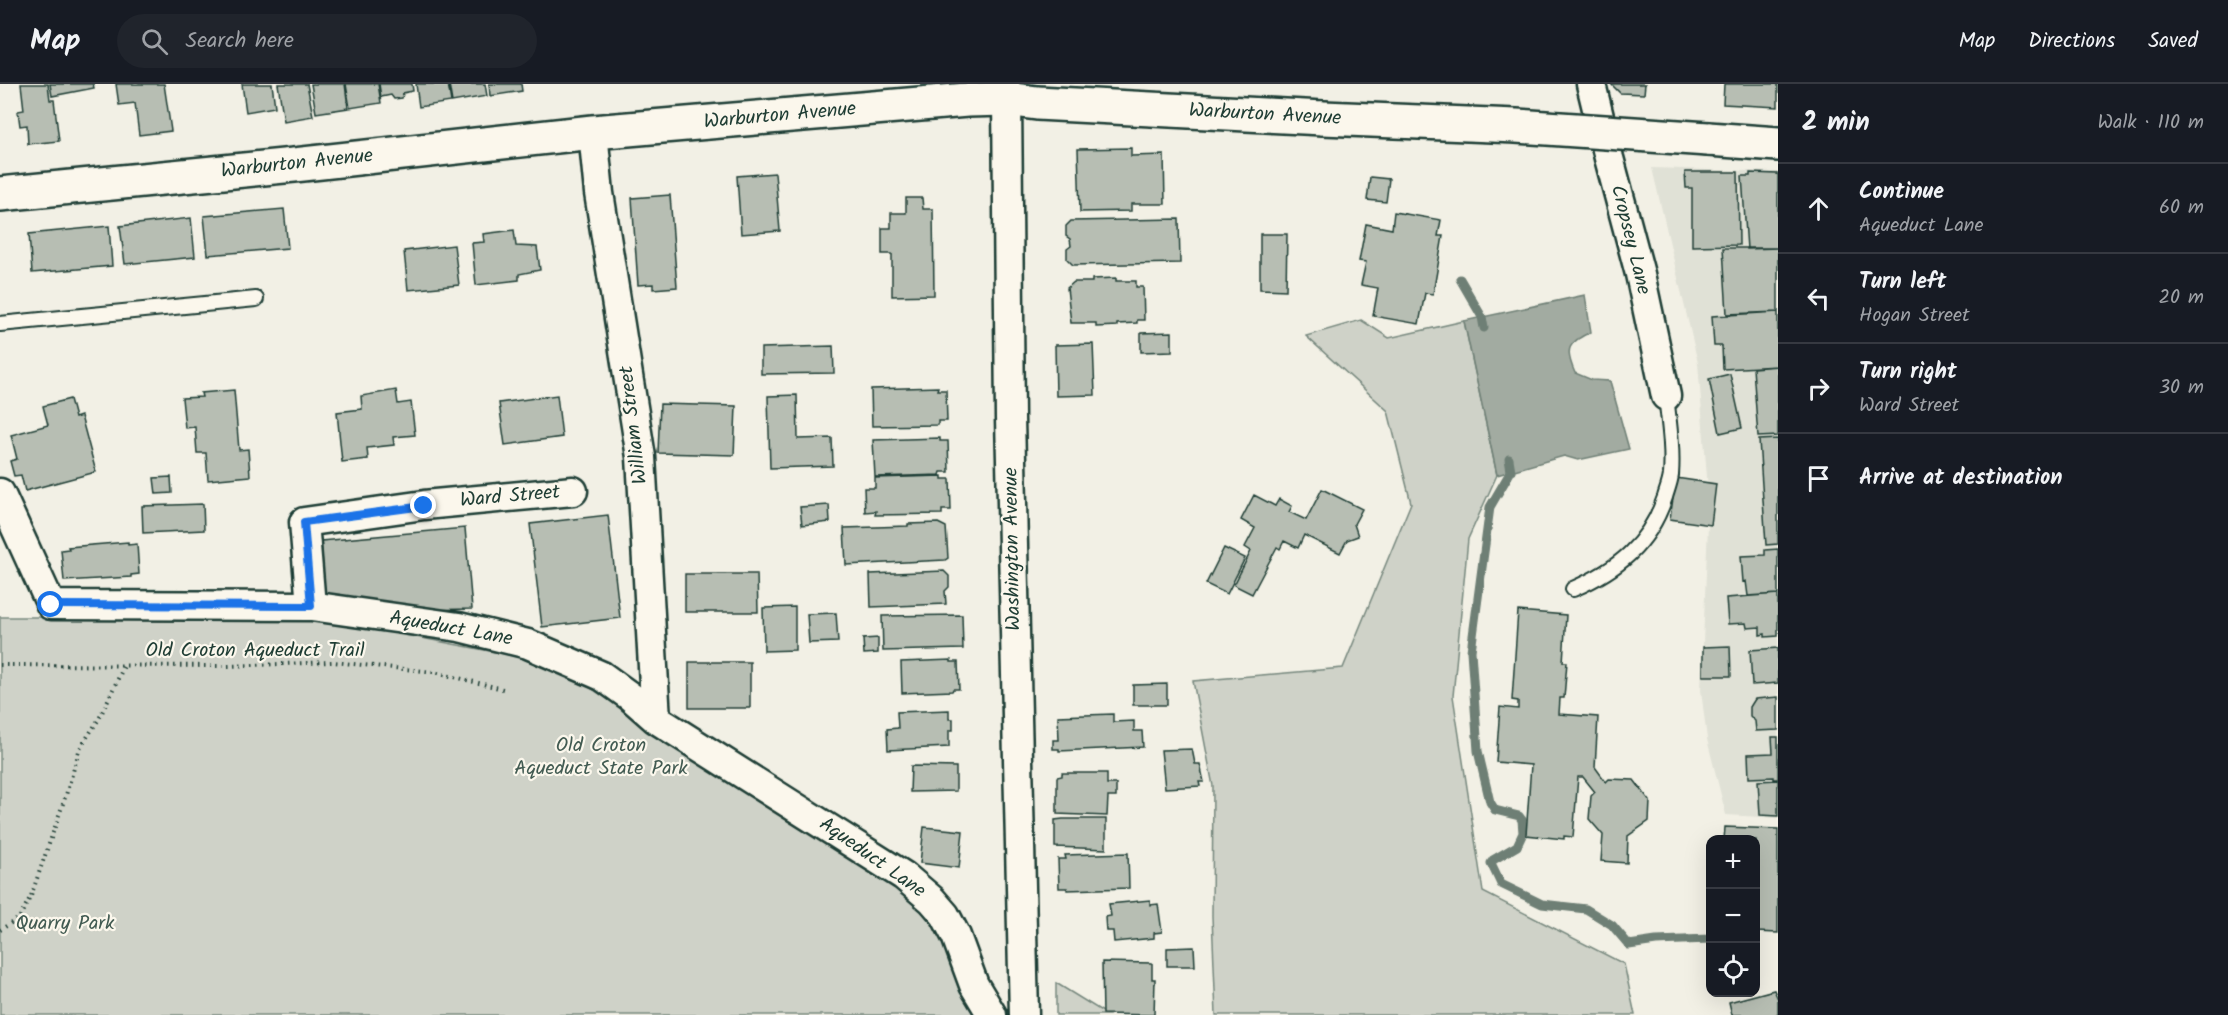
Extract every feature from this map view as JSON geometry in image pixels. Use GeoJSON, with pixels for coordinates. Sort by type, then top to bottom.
{"type":"FeatureCollection","features":[{"type":"Feature","properties":{"kind":"street","name":"Cropsey Lane"},"geometry":{"type":"LineString","coordinates":[[1591,84],[1640,274],[1666,396]]}},
{"type":"Feature","properties":{"kind":"street","name":"Warburton Avenue"},"geometry":{"type":"LineString","coordinates":[[0,194],[593,132],[955,101],[1006,92],[1036,103],[1516,126],[1778,144]]}},
{"type":"Feature","properties":{"kind":"street","name":"Washington Avenue"},"geometry":{"type":"LineString","coordinates":[[1006,92],[1010,418],[1024,1015]]}},
{"type":"Feature","properties":{"kind":"street","name":"William Street"},"geometry":{"type":"LineString","coordinates":[[593,132],[599,193],[641,457],[656,720]]}},
{"type":"Feature","properties":{"kind":"street","name":"Ward Street"},"geometry":{"type":"LineString","coordinates":[[311,606],[304,522],[424,506],[573,491]]}},
{"type":"Feature","properties":{"kind":"street","name":"Aqueduct Lane"},"geometry":{"type":"LineString","coordinates":[[0,493],[51,605],[311,606],[459,627],[528,644],[602,676],[631,697],[656,720],[894,870],[932,900],[951,925],[974,985],[992,1015]]}},
{"type":"Feature","properties":{"kind":"lane"},"geometry":{"type":"LineString","coordinates":[[0,324],[256,299]]}},
{"type":"Feature","properties":{"kind":"lane"},"geometry":{"type":"LineString","coordinates":[[1573,589],[1595,579],[1643,542],[1659,516],[1671,478],[1671,442],[1666,396]]}},
{"type":"Feature","properties":{"kind":"path","name":"Old Croton Aqueduct Trail"},"geometry":{"type":"LineString","coordinates":[[0,665],[228,666],[333,662],[434,672],[507,690]]}},
{"type":"Feature","properties":{"kind":"path"},"geometry":{"type":"LineString","coordinates":[[0,930],[19,918],[31,896],[80,748],[99,719],[123,666]]}},
{"type":"Feature","properties":{"kind":"shaded area"},"geometry":{"type":"Polygon","coordinates":[[[1652,168],[1778,172],[1778,818],[1726,815],[1707,739],[1701,690],[1709,502],[1698,363],[1652,168]]]}},
{"type":"Feature","properties":{"kind":"shaded area"},"geometry":{"type":"Polygon","coordinates":[[[1585,295],[1591,332],[1577,339],[1570,347],[1572,365],[1575,373],[1592,380],[1610,381],[1629,449],[1578,460],[1564,456],[1497,475],[1464,321],[1585,295]]]}},
{"type":"Feature","properties":{"kind":"green space"},"geometry":{"type":"Polygon","coordinates":[[[1361,320],[1389,338],[1464,321],[1497,475],[1468,539],[1453,696],[1483,892],[1624,964],[1635,1015],[1216,1015],[1212,916],[1213,786],[1193,681],[1343,668],[1411,503],[1388,411],[1306,336],[1361,320]]]}},
{"type":"Feature","properties":{"kind":"green space"},"geometry":{"type":"Polygon","coordinates":[[[0,617],[311,617],[521,657],[580,681],[921,902],[941,932],[978,1015],[0,1015],[0,617]]]}},
{"type":"Feature","properties":{"kind":"green space"},"geometry":{"type":"Polygon","coordinates":[[[1056,983],[1108,1015],[1056,1015],[1056,983]]]}},
{"type":"Feature","properties":{"kind":"building"},"geometry":{"type":"Polygon","coordinates":[[[21,84],[48,84],[50,100],[54,100],[59,141],[28,144],[27,125],[20,126],[18,111],[24,110],[21,84]]]}},
{"type":"Feature","properties":{"kind":"building"},"geometry":{"type":"Polygon","coordinates":[[[50,84],[93,84],[94,88],[52,96],[50,84]]]}},
{"type":"Feature","properties":{"kind":"building"},"geometry":{"type":"Polygon","coordinates":[[[116,84],[164,84],[171,131],[139,135],[135,103],[119,105],[116,84]]]}},
{"type":"Feature","properties":{"kind":"building"},"geometry":{"type":"Polygon","coordinates":[[[242,84],[272,84],[275,107],[246,112],[242,84]]]}},
{"type":"Feature","properties":{"kind":"building"},"geometry":{"type":"Polygon","coordinates":[[[278,84],[307,84],[313,116],[284,121],[278,84]]]}},
{"type":"Feature","properties":{"kind":"building"},"geometry":{"type":"Polygon","coordinates":[[[311,84],[345,84],[348,108],[316,113],[311,84]]]}},
{"type":"Feature","properties":{"kind":"building"},"geometry":{"type":"Polygon","coordinates":[[[346,84],[378,84],[381,103],[350,108],[346,84]]]}},
{"type":"Feature","properties":{"kind":"building"},"geometry":{"type":"Polygon","coordinates":[[[379,84],[412,84],[413,91],[403,93],[402,98],[394,99],[391,95],[381,97],[379,84]]]}},
{"type":"Feature","properties":{"kind":"building"},"geometry":{"type":"Polygon","coordinates":[[[416,84],[448,84],[451,102],[419,107],[416,84]]]}},
{"type":"Feature","properties":{"kind":"building"},"geometry":{"type":"Polygon","coordinates":[[[449,84],[485,84],[487,96],[452,102],[449,84]]]}},
{"type":"Feature","properties":{"kind":"building"},"geometry":{"type":"Polygon","coordinates":[[[489,84],[521,84],[522,91],[490,96],[489,84]]]}},
{"type":"Feature","properties":{"kind":"building"},"geometry":{"type":"Polygon","coordinates":[[[1611,84],[1645,84],[1644,94],[1620,93],[1611,84]]]}},
{"type":"Feature","properties":{"kind":"building"},"geometry":{"type":"Polygon","coordinates":[[[1724,84],[1778,84],[1778,107],[1723,104],[1724,84]]]}},
{"type":"Feature","properties":{"kind":"building"},"geometry":{"type":"Polygon","coordinates":[[[1131,148],[1131,156],[1164,155],[1165,204],[1131,204],[1131,211],[1080,212],[1078,149],[1131,148]]]}},
{"type":"Feature","properties":{"kind":"building"},"geometry":{"type":"Polygon","coordinates":[[[1685,172],[1738,172],[1739,245],[1692,246],[1692,188],[1686,188],[1685,172]]]}},
{"type":"Feature","properties":{"kind":"building"},"geometry":{"type":"Polygon","coordinates":[[[775,173],[780,231],[741,234],[737,176],[775,173]]]}},
{"type":"Feature","properties":{"kind":"building"},"geometry":{"type":"Polygon","coordinates":[[[1750,173],[1778,174],[1778,248],[1747,249],[1742,176],[1750,176],[1750,173]]]}},
{"type":"Feature","properties":{"kind":"building"},"geometry":{"type":"Polygon","coordinates":[[[1370,177],[1389,179],[1386,202],[1367,200],[1370,177]]]}},
{"type":"Feature","properties":{"kind":"building"},"geometry":{"type":"Polygon","coordinates":[[[670,195],[677,287],[653,289],[653,284],[638,285],[632,198],[670,195]]]}},
{"type":"Feature","properties":{"kind":"building"},"geometry":{"type":"Polygon","coordinates":[[[906,198],[922,198],[923,209],[933,209],[934,295],[892,296],[892,254],[882,254],[882,228],[891,228],[891,213],[906,213],[906,198]]]}},
{"type":"Feature","properties":{"kind":"building"},"geometry":{"type":"Polygon","coordinates":[[[284,209],[288,248],[208,255],[204,216],[284,209]]]}},
{"type":"Feature","properties":{"kind":"building"},"geometry":{"type":"Polygon","coordinates":[[[1394,212],[1441,220],[1438,236],[1443,236],[1433,294],[1425,293],[1419,324],[1373,316],[1378,288],[1361,285],[1366,262],[1359,261],[1366,224],[1392,229],[1394,212]]]}},
{"type":"Feature","properties":{"kind":"building"},"geometry":{"type":"Polygon","coordinates":[[[191,218],[195,257],[125,264],[120,226],[191,218]]]}},
{"type":"Feature","properties":{"kind":"building"},"geometry":{"type":"Polygon","coordinates":[[[1179,219],[1180,263],[1073,265],[1067,259],[1067,249],[1071,246],[1070,239],[1066,236],[1066,226],[1071,221],[1179,219]]]}},
{"type":"Feature","properties":{"kind":"building"},"geometry":{"type":"Polygon","coordinates":[[[109,226],[112,266],[32,273],[29,234],[109,226]]]}},
{"type":"Feature","properties":{"kind":"building"},"geometry":{"type":"Polygon","coordinates":[[[514,230],[516,246],[537,247],[540,270],[519,274],[519,280],[476,285],[472,243],[484,242],[483,234],[514,230]]]}},
{"type":"Feature","properties":{"kind":"building"},"geometry":{"type":"Polygon","coordinates":[[[1260,234],[1287,234],[1286,290],[1260,289],[1260,234]]]}},
{"type":"Feature","properties":{"kind":"building"},"geometry":{"type":"Polygon","coordinates":[[[454,245],[459,285],[408,290],[404,251],[454,245]]]}},
{"type":"Feature","properties":{"kind":"building"},"geometry":{"type":"Polygon","coordinates":[[[1723,248],[1778,248],[1778,312],[1727,314],[1723,248]]]}},
{"type":"Feature","properties":{"kind":"building"},"geometry":{"type":"Polygon","coordinates":[[[1116,278],[1116,281],[1136,281],[1136,287],[1143,287],[1144,320],[1137,320],[1137,323],[1117,324],[1117,326],[1096,327],[1096,323],[1071,323],[1067,288],[1074,282],[1116,278]]]}},
{"type":"Feature","properties":{"kind":"building"},"geometry":{"type":"Polygon","coordinates":[[[1778,312],[1778,366],[1723,369],[1722,346],[1714,346],[1712,316],[1778,312]]]}},
{"type":"Feature","properties":{"kind":"building"},"geometry":{"type":"Polygon","coordinates":[[[1172,332],[1172,351],[1141,352],[1141,333],[1172,332]]]}},
{"type":"Feature","properties":{"kind":"building"},"geometry":{"type":"Polygon","coordinates":[[[1093,344],[1095,395],[1056,396],[1055,345],[1093,344]]]}},
{"type":"Feature","properties":{"kind":"building"},"geometry":{"type":"Polygon","coordinates":[[[833,346],[834,373],[761,374],[761,348],[833,346]]]}},
{"type":"Feature","properties":{"kind":"building"},"geometry":{"type":"Polygon","coordinates":[[[1778,366],[1778,436],[1758,437],[1753,368],[1778,366]]]}},
{"type":"Feature","properties":{"kind":"building"},"geometry":{"type":"Polygon","coordinates":[[[1730,374],[1742,428],[1720,433],[1709,379],[1730,374]]]}},
{"type":"Feature","properties":{"kind":"building"},"geometry":{"type":"Polygon","coordinates":[[[938,387],[937,390],[946,390],[947,421],[938,421],[938,425],[872,426],[871,389],[938,387]]]}},
{"type":"Feature","properties":{"kind":"building"},"geometry":{"type":"Polygon","coordinates":[[[234,390],[239,450],[248,449],[250,476],[208,480],[206,453],[197,453],[195,427],[185,428],[182,398],[202,397],[201,393],[234,390]]]}},
{"type":"Feature","properties":{"kind":"building"},"geometry":{"type":"Polygon","coordinates":[[[396,390],[398,404],[411,402],[415,435],[393,437],[394,445],[367,448],[368,459],[342,462],[337,412],[362,409],[361,396],[396,390]]]}},
{"type":"Feature","properties":{"kind":"building"},"geometry":{"type":"Polygon","coordinates":[[[557,395],[562,437],[505,445],[499,403],[557,395]]]}},
{"type":"Feature","properties":{"kind":"building"},"geometry":{"type":"Polygon","coordinates":[[[797,395],[798,439],[832,438],[833,466],[770,468],[768,396],[797,395]]]}},
{"type":"Feature","properties":{"kind":"building"},"geometry":{"type":"Polygon","coordinates":[[[70,399],[75,418],[81,416],[96,472],[25,491],[21,475],[14,476],[10,461],[17,459],[11,435],[48,425],[43,406],[70,399]]]}},
{"type":"Feature","properties":{"kind":"building"},"geometry":{"type":"Polygon","coordinates":[[[660,404],[736,406],[734,455],[658,453],[660,404]]]}},
{"type":"Feature","properties":{"kind":"building"},"geometry":{"type":"Polygon","coordinates":[[[940,438],[940,441],[948,441],[949,472],[941,472],[940,475],[875,477],[873,440],[940,438]]]}},
{"type":"Feature","properties":{"kind":"building"},"geometry":{"type":"Polygon","coordinates":[[[1778,439],[1778,544],[1766,545],[1759,440],[1778,439]]]}},
{"type":"Feature","properties":{"kind":"building"},"geometry":{"type":"Polygon","coordinates":[[[942,476],[942,479],[950,479],[951,510],[942,510],[942,514],[875,515],[876,511],[865,512],[864,488],[875,488],[875,478],[942,476]]]}},
{"type":"Feature","properties":{"kind":"building"},"geometry":{"type":"Polygon","coordinates":[[[171,477],[172,493],[156,494],[154,478],[171,477]]]}},
{"type":"Feature","properties":{"kind":"building"},"geometry":{"type":"Polygon","coordinates":[[[1676,478],[1716,484],[1711,525],[1670,519],[1676,478]]]}},
{"type":"Feature","properties":{"kind":"building"},"geometry":{"type":"Polygon","coordinates":[[[1322,489],[1362,509],[1354,524],[1358,536],[1347,540],[1340,553],[1304,535],[1298,548],[1284,541],[1280,549],[1277,547],[1252,594],[1234,585],[1251,551],[1245,547],[1255,528],[1241,520],[1254,495],[1275,506],[1279,499],[1292,506],[1289,512],[1306,520],[1322,489]]]}},
{"type":"Feature","properties":{"kind":"building"},"geometry":{"type":"Polygon","coordinates":[[[203,504],[204,530],[143,533],[142,506],[203,504]]]}},
{"type":"Feature","properties":{"kind":"building"},"geometry":{"type":"Polygon","coordinates":[[[829,505],[830,522],[802,525],[800,507],[829,505]]]}},
{"type":"Feature","properties":{"kind":"building"},"geometry":{"type":"Polygon","coordinates":[[[608,515],[620,618],[542,627],[530,524],[608,515]]]}},
{"type":"Feature","properties":{"kind":"building"},"geometry":{"type":"Polygon","coordinates":[[[938,523],[946,527],[948,558],[945,560],[846,565],[844,528],[938,523]]]}},
{"type":"Feature","properties":{"kind":"building"},"geometry":{"type":"Polygon","coordinates":[[[465,528],[472,609],[420,610],[325,594],[321,541],[465,528]]]}},
{"type":"Feature","properties":{"kind":"building"},"geometry":{"type":"Polygon","coordinates":[[[128,542],[128,545],[137,544],[139,574],[131,575],[131,577],[64,581],[61,550],[69,549],[68,547],[128,542]]]}},
{"type":"Feature","properties":{"kind":"building"},"geometry":{"type":"Polygon","coordinates":[[[1224,548],[1245,558],[1227,594],[1206,584],[1224,548]]]}},
{"type":"Feature","properties":{"kind":"building"},"geometry":{"type":"Polygon","coordinates":[[[1778,549],[1778,594],[1748,596],[1746,581],[1743,582],[1741,556],[1765,555],[1765,550],[1778,549]]]}},
{"type":"Feature","properties":{"kind":"building"},"geometry":{"type":"Polygon","coordinates":[[[944,571],[949,576],[949,587],[945,591],[946,604],[871,607],[870,574],[944,571]]]}},
{"type":"Feature","properties":{"kind":"building"},"geometry":{"type":"Polygon","coordinates":[[[685,574],[757,574],[758,612],[685,612],[685,574]]]}},
{"type":"Feature","properties":{"kind":"building"},"geometry":{"type":"Polygon","coordinates":[[[1778,594],[1778,636],[1760,635],[1760,627],[1747,628],[1746,623],[1728,624],[1726,598],[1778,594]]]}},
{"type":"Feature","properties":{"kind":"building"},"geometry":{"type":"Polygon","coordinates":[[[795,607],[795,650],[764,651],[763,608],[795,607]]]}},
{"type":"Feature","properties":{"kind":"building"},"geometry":{"type":"Polygon","coordinates":[[[1518,611],[1566,615],[1563,662],[1567,662],[1564,698],[1560,698],[1559,714],[1598,717],[1595,767],[1606,782],[1609,779],[1634,780],[1650,801],[1649,821],[1628,836],[1627,863],[1601,861],[1603,835],[1589,819],[1591,796],[1595,792],[1583,777],[1578,777],[1573,837],[1564,836],[1564,839],[1526,835],[1531,765],[1496,762],[1500,707],[1518,709],[1518,701],[1512,700],[1518,611]]]}},
{"type":"Feature","properties":{"kind":"building"},"geometry":{"type":"Polygon","coordinates":[[[836,613],[838,642],[809,643],[807,614],[836,613]]]}},
{"type":"Feature","properties":{"kind":"building"},"geometry":{"type":"Polygon","coordinates":[[[962,615],[963,649],[883,651],[882,616],[962,615]]]}},
{"type":"Feature","properties":{"kind":"building"},"geometry":{"type":"Polygon","coordinates":[[[878,638],[878,653],[864,654],[863,639],[878,638]]]}},
{"type":"Feature","properties":{"kind":"building"},"geometry":{"type":"Polygon","coordinates":[[[1730,646],[1731,676],[1703,676],[1703,647],[1730,646]]]}},
{"type":"Feature","properties":{"kind":"building"},"geometry":{"type":"Polygon","coordinates":[[[1778,648],[1778,683],[1752,685],[1750,650],[1778,648]]]}},
{"type":"Feature","properties":{"kind":"building"},"geometry":{"type":"Polygon","coordinates":[[[951,660],[951,662],[958,662],[959,689],[902,693],[901,662],[951,660]]]}},
{"type":"Feature","properties":{"kind":"building"},"geometry":{"type":"Polygon","coordinates":[[[689,662],[750,662],[750,708],[689,708],[689,662]]]}},
{"type":"Feature","properties":{"kind":"building"},"geometry":{"type":"Polygon","coordinates":[[[1167,684],[1167,705],[1133,705],[1133,685],[1167,684]]]}},
{"type":"Feature","properties":{"kind":"building"},"geometry":{"type":"Polygon","coordinates":[[[1778,697],[1778,730],[1756,731],[1755,721],[1750,716],[1750,707],[1755,699],[1778,697]]]}},
{"type":"Feature","properties":{"kind":"building"},"geometry":{"type":"Polygon","coordinates":[[[949,710],[949,719],[953,719],[953,730],[949,730],[949,747],[888,750],[887,729],[898,728],[897,712],[949,710]]]}},
{"type":"Feature","properties":{"kind":"building"},"geometry":{"type":"Polygon","coordinates":[[[1113,714],[1113,722],[1134,721],[1134,731],[1142,731],[1143,747],[1059,751],[1059,749],[1053,749],[1053,740],[1059,740],[1058,716],[1113,714]]]}},
{"type":"Feature","properties":{"kind":"building"},"geometry":{"type":"Polygon","coordinates":[[[1772,737],[1778,737],[1778,779],[1774,777],[1749,778],[1748,754],[1773,753],[1772,737]]]}},
{"type":"Feature","properties":{"kind":"building"},"geometry":{"type":"Polygon","coordinates":[[[1192,749],[1195,764],[1200,764],[1204,782],[1199,782],[1200,786],[1165,788],[1161,750],[1192,749]]]}},
{"type":"Feature","properties":{"kind":"building"},"geometry":{"type":"Polygon","coordinates":[[[911,766],[956,767],[956,791],[910,792],[911,766]]]}},
{"type":"Feature","properties":{"kind":"building"},"geometry":{"type":"Polygon","coordinates":[[[1062,773],[1107,773],[1107,784],[1116,784],[1116,797],[1108,797],[1107,816],[1057,814],[1057,777],[1062,776],[1062,773]]]}},
{"type":"Feature","properties":{"kind":"building"},"geometry":{"type":"Polygon","coordinates":[[[1778,780],[1778,816],[1760,815],[1758,781],[1778,780]]]}},
{"type":"Feature","properties":{"kind":"building"},"geometry":{"type":"Polygon","coordinates":[[[1106,819],[1106,849],[1055,847],[1055,820],[1106,819]]]}},
{"type":"Feature","properties":{"kind":"building"},"geometry":{"type":"Polygon","coordinates":[[[924,827],[963,831],[959,868],[920,863],[924,827]]]}},
{"type":"Feature","properties":{"kind":"building"},"geometry":{"type":"Polygon","coordinates":[[[1725,827],[1778,829],[1778,933],[1760,932],[1760,835],[1724,835],[1725,827]]]}},
{"type":"Feature","properties":{"kind":"building"},"geometry":{"type":"Polygon","coordinates":[[[1128,853],[1129,888],[1067,890],[1067,888],[1059,888],[1058,859],[1066,859],[1065,855],[1128,853]]]}},
{"type":"Feature","properties":{"kind":"building"},"geometry":{"type":"Polygon","coordinates":[[[1150,900],[1150,905],[1158,904],[1162,932],[1154,933],[1154,938],[1114,942],[1113,931],[1106,931],[1105,917],[1111,916],[1109,904],[1150,900]]]}},
{"type":"Feature","properties":{"kind":"building"},"geometry":{"type":"Polygon","coordinates":[[[1194,947],[1195,966],[1167,966],[1167,948],[1194,947]]]}},
{"type":"Feature","properties":{"kind":"building"},"geometry":{"type":"Polygon","coordinates":[[[1102,962],[1152,963],[1152,979],[1155,979],[1154,1015],[1103,1014],[1102,962]]]}},
{"type":"Feature","properties":{"kind":"building"},"geometry":{"type":"Polygon","coordinates":[[[1774,990],[1778,999],[1778,1015],[1732,1015],[1729,1002],[1748,997],[1760,997],[1760,994],[1774,990]]]}},
{"type":"Feature","properties":{"kind":"waterway"},"geometry":{"type":"LineString","coordinates":[[1460,279],[1482,317],[1484,328]]}},
{"type":"Feature","properties":{"kind":"waterway"},"geometry":{"type":"LineString","coordinates":[[1509,459],[1511,471],[1490,507],[1471,651],[1478,751],[1490,802],[1495,810],[1519,816],[1522,820],[1523,833],[1517,846],[1491,863],[1501,884],[1542,904],[1586,909],[1612,925],[1629,945],[1656,941],[1706,939]]}},
{"type":"Feature","properties":{"kind":"route"},"geometry":{"type":"LineString","coordinates":[[51,605],[311,606],[304,522],[424,506]]}},
{"type":"Feature","properties":{"kind":"park label","name":"Old Croton Aqueduct State Park"},"geometry":{"type":"Point","coordinates":[601,758]}},
{"type":"Feature","properties":{"kind":"park label","name":"Quarry Park"},"geometry":{"type":"Point","coordinates":[65,924]}}]}
